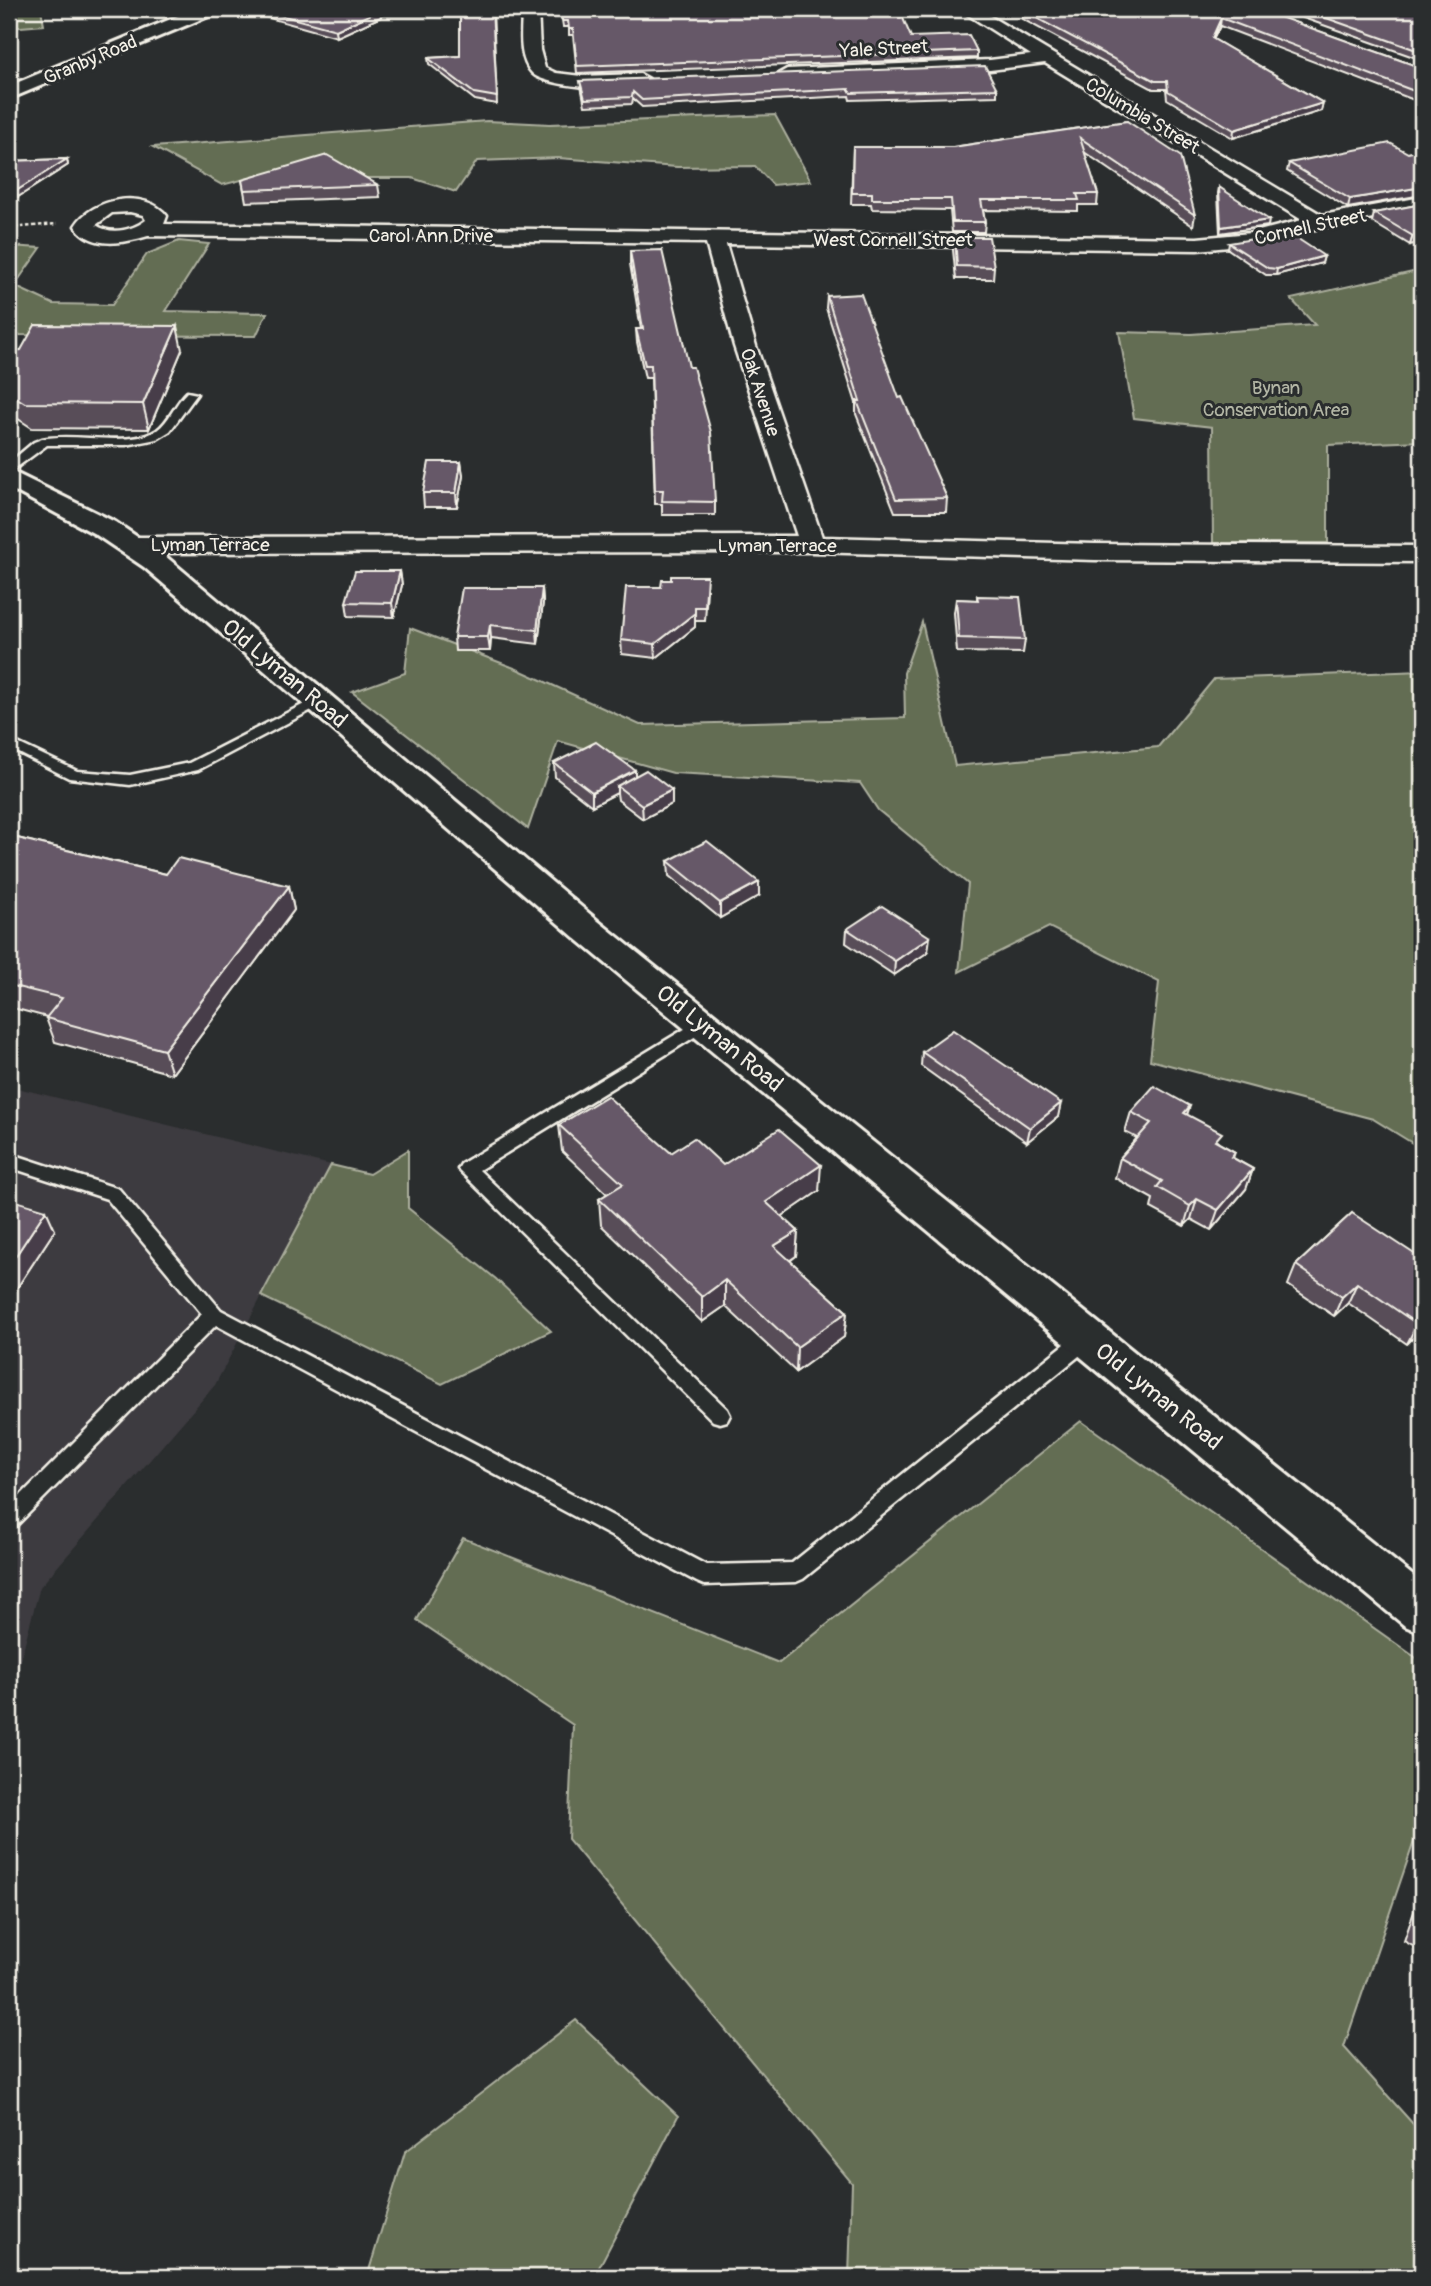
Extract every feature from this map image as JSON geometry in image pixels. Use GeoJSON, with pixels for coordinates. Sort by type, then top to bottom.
{"type":"FeatureCollection","features":[{"type":"Feature","properties":{"kind":"main road","name":"Granby Road"},"geometry":{"type":"LineString","coordinates":[[9,93],[210,9]]}},
{"type":"Feature","properties":{"kind":"main road","name":"Old Lyman Road"},"geometry":{"type":"LineString","coordinates":[[9,478],[87,518],[131,545],[586,929],[1422,1611]]}},
{"type":"Feature","properties":{"kind":"street"},"geometry":{"type":"LineString","coordinates":[[381,9],[464,9]]}},
{"type":"Feature","properties":{"kind":"street"},"geometry":{"type":"LineString","coordinates":[[530,9],[534,64],[541,74],[567,81],[657,78]]}},
{"type":"Feature","properties":{"kind":"street","name":"Columbia Street"},"geometry":{"type":"LineString","coordinates":[[967,9],[1319,222]]}},
{"type":"Feature","properties":{"kind":"street","name":"Yale Street"},"geometry":{"type":"LineString","coordinates":[[768,75],[1005,64],[1046,58]]}},
{"type":"Feature","properties":{"kind":"street","name":"Cornell Street"},"geometry":{"type":"LineString","coordinates":[[1196,244],[1251,239],[1319,222],[1422,203]]}},
{"type":"Feature","properties":{"kind":"street"},"geometry":{"type":"LineString","coordinates":[[86,222],[103,210],[137,207],[150,210],[157,216],[155,223],[146,230]]}},
{"type":"Feature","properties":{"kind":"street","name":"Carol Ann Drive"},"geometry":{"type":"LineString","coordinates":[[86,222],[90,232],[124,236],[146,230],[715,239]]}},
{"type":"Feature","properties":{"kind":"street","name":"West Cornell Street"},"geometry":{"type":"LineString","coordinates":[[715,239],[1196,244]]}},
{"type":"Feature","properties":{"kind":"street","name":"Oak Avenue"},"geometry":{"type":"LineString","coordinates":[[715,239],[745,346],[812,544]]}},
{"type":"Feature","properties":{"kind":"street","name":"Lyman Terrace"},"geometry":{"type":"LineString","coordinates":[[131,545],[812,544],[1083,552],[1422,554]]}},
{"type":"Feature","properties":{"kind":"lane"},"geometry":{"type":"LineString","coordinates":[[9,469],[40,443],[117,442],[152,438],[169,428],[181,401],[191,394]]}},
{"type":"Feature","properties":{"kind":"lane"},"geometry":{"type":"LineString","coordinates":[[9,743],[74,775],[130,780],[193,767],[318,701]]}},
{"type":"Feature","properties":{"kind":"lane"},"geometry":{"type":"LineString","coordinates":[[703,1024],[467,1169],[720,1415]]}},
{"type":"Feature","properties":{"kind":"lane"},"geometry":{"type":"LineString","coordinates":[[9,1160],[113,1194],[214,1315],[704,1575],[796,1572],[1087,1338]]}},
{"type":"Feature","properties":{"kind":"lane"},"geometry":{"type":"LineString","coordinates":[[9,1520],[214,1315]]}},
{"type":"Feature","properties":{"kind":"path"},"geometry":{"type":"LineString","coordinates":[[9,228],[86,222]]}},
{"type":"Feature","properties":{"kind":"shaded area"},"geometry":{"type":"Polygon","coordinates":[[[9,1086],[331,1165],[215,1385],[40,1587],[9,1702],[9,1086]]]}},
{"type":"Feature","properties":{"kind":"green space"},"geometry":{"type":"Polygon","coordinates":[[[9,9],[41,9],[44,25],[9,28],[9,9]]]}},
{"type":"Feature","properties":{"kind":"green space"},"geometry":{"type":"Polygon","coordinates":[[[775,115],[811,181],[773,185],[755,166],[677,167],[558,158],[477,161],[456,192],[412,178],[364,178],[289,168],[222,185],[153,147],[487,121],[550,124],[775,115]]]}},
{"type":"Feature","properties":{"kind":"green space"},"geometry":{"type":"Polygon","coordinates":[[[179,241],[209,244],[166,311],[267,313],[256,336],[9,335],[9,246],[41,248],[14,286],[53,304],[112,305],[147,254],[179,241]]]}},
{"type":"Feature","properties":{"kind":"green space","name":"Bynan Conservation Area"},"geometry":{"type":"Polygon","coordinates":[[[1422,270],[1422,441],[1328,445],[1328,543],[1213,543],[1212,427],[1134,418],[1119,332],[1191,334],[1315,325],[1291,299],[1422,270]]]}},
{"type":"Feature","properties":{"kind":"green space"},"geometry":{"type":"Polygon","coordinates":[[[922,622],[955,766],[1158,747],[1214,679],[1422,671],[1422,1149],[1373,1119],[1150,1060],[1159,982],[1049,927],[959,972],[968,884],[878,810],[860,783],[673,773],[558,741],[528,829],[352,692],[405,673],[410,628],[517,669],[640,725],[905,718],[904,673],[922,622]]]}},
{"type":"Feature","properties":{"kind":"green space"},"geometry":{"type":"Polygon","coordinates":[[[408,1150],[408,1208],[496,1279],[551,1331],[442,1384],[261,1296],[331,1165],[369,1174],[408,1150]]]}},
{"type":"Feature","properties":{"kind":"green space"},"geometry":{"type":"Polygon","coordinates":[[[1081,1421],[1422,1662],[1422,1818],[1344,2047],[1422,2134],[1422,2277],[849,2277],[852,2183],[568,1839],[573,1725],[417,1620],[463,1538],[779,1663],[1081,1421]]]}},
{"type":"Feature","properties":{"kind":"green space"},"geometry":{"type":"Polygon","coordinates":[[[576,2020],[678,2116],[594,2277],[367,2277],[405,2152],[576,2020]]]}},
{"type":"Feature","properties":{"kind":"building"},"geometry":{"type":"Polygon","coordinates":[[[492,9],[497,97],[474,93],[428,58],[460,56],[460,10],[492,9]]]}},
{"type":"Feature","properties":{"kind":"building"},"geometry":{"type":"Polygon","coordinates":[[[561,9],[899,9],[911,37],[969,35],[977,51],[577,66],[573,29],[569,29],[568,21],[562,21],[561,9]]]}},
{"type":"Feature","properties":{"kind":"building"},"geometry":{"type":"Polygon","coordinates":[[[1258,9],[1422,68],[1422,94],[1221,18],[1212,38],[1323,103],[1234,130],[1168,91],[1167,81],[1155,81],[1023,11],[1258,9]]]}},
{"type":"Feature","properties":{"kind":"building"},"geometry":{"type":"Polygon","coordinates":[[[1301,9],[1422,9],[1422,52],[1301,9]]]}},
{"type":"Feature","properties":{"kind":"building"},"geometry":{"type":"Polygon","coordinates":[[[261,10],[380,10],[336,30],[261,10]]]}},
{"type":"Feature","properties":{"kind":"building"},"geometry":{"type":"Polygon","coordinates":[[[985,66],[997,89],[851,93],[849,89],[642,100],[633,92],[632,97],[585,99],[580,81],[985,66]]]}},
{"type":"Feature","properties":{"kind":"building"},"geometry":{"type":"Polygon","coordinates":[[[1127,121],[1180,156],[1195,215],[1080,138],[1098,194],[1077,194],[1079,200],[981,200],[985,222],[953,222],[951,199],[872,199],[872,193],[852,193],[853,147],[953,147],[1127,121]]]}},
{"type":"Feature","properties":{"kind":"building"},"geometry":{"type":"Polygon","coordinates":[[[1390,143],[1408,153],[1422,150],[1422,187],[1350,199],[1289,163],[1390,143]]]}},
{"type":"Feature","properties":{"kind":"building"},"geometry":{"type":"Polygon","coordinates":[[[327,155],[378,185],[244,190],[242,180],[327,155]]]}},
{"type":"Feature","properties":{"kind":"building"},"geometry":{"type":"Polygon","coordinates":[[[67,159],[16,191],[9,189],[9,161],[67,159]]]}},
{"type":"Feature","properties":{"kind":"building"},"geometry":{"type":"Polygon","coordinates":[[[1219,187],[1269,220],[1221,227],[1219,187]]]}},
{"type":"Feature","properties":{"kind":"building"},"geometry":{"type":"Polygon","coordinates":[[[1422,204],[1422,234],[1413,236],[1374,213],[1422,204]]]}},
{"type":"Feature","properties":{"kind":"building"},"geometry":{"type":"Polygon","coordinates":[[[1289,233],[1324,256],[1277,269],[1268,268],[1229,243],[1289,233]]]}},
{"type":"Feature","properties":{"kind":"building"},"geometry":{"type":"Polygon","coordinates":[[[955,237],[989,237],[994,267],[957,266],[955,237]]]}},
{"type":"Feature","properties":{"kind":"building"},"geometry":{"type":"Polygon","coordinates":[[[662,250],[689,367],[693,367],[711,432],[715,502],[662,501],[663,490],[655,490],[651,365],[645,365],[636,329],[643,329],[630,251],[662,250]]]}},
{"type":"Feature","properties":{"kind":"building"},"geometry":{"type":"Polygon","coordinates":[[[861,294],[899,398],[902,397],[947,498],[896,499],[857,401],[860,401],[827,296],[861,294]]]}},
{"type":"Feature","properties":{"kind":"building"},"geometry":{"type":"Polygon","coordinates":[[[35,325],[177,326],[143,404],[25,403],[9,393],[9,356],[12,351],[21,350],[35,325]]]}},
{"type":"Feature","properties":{"kind":"building"},"geometry":{"type":"Polygon","coordinates":[[[429,462],[461,462],[456,493],[423,493],[429,462]]]}},
{"type":"Feature","properties":{"kind":"building"},"geometry":{"type":"Polygon","coordinates":[[[355,571],[400,571],[392,603],[346,602],[355,571]]]}},
{"type":"Feature","properties":{"kind":"building"},"geometry":{"type":"Polygon","coordinates":[[[671,576],[707,576],[705,607],[695,607],[695,613],[655,644],[621,640],[626,587],[661,587],[662,580],[671,580],[671,576]]]}},
{"type":"Feature","properties":{"kind":"building"},"geometry":{"type":"Polygon","coordinates":[[[462,588],[542,588],[537,630],[490,625],[488,637],[454,637],[462,588]]]}},
{"type":"Feature","properties":{"kind":"building"},"geometry":{"type":"Polygon","coordinates":[[[977,596],[1020,597],[1025,640],[959,638],[956,599],[978,600],[977,596]]]}},
{"type":"Feature","properties":{"kind":"building"},"geometry":{"type":"Polygon","coordinates":[[[596,742],[635,770],[592,792],[554,763],[596,742]]]}},
{"type":"Feature","properties":{"kind":"building"},"geometry":{"type":"Polygon","coordinates":[[[646,770],[672,790],[642,805],[617,786],[646,770]]]}},
{"type":"Feature","properties":{"kind":"building"},"geometry":{"type":"Polygon","coordinates":[[[9,836],[166,874],[178,858],[289,886],[164,1050],[46,1018],[62,998],[9,985],[9,836]]]}},
{"type":"Feature","properties":{"kind":"building"},"geometry":{"type":"Polygon","coordinates":[[[707,841],[759,882],[720,903],[668,861],[707,841]]]}},
{"type":"Feature","properties":{"kind":"building"},"geometry":{"type":"Polygon","coordinates":[[[882,906],[930,937],[895,961],[847,929],[882,906]]]}},
{"type":"Feature","properties":{"kind":"building"},"geometry":{"type":"Polygon","coordinates":[[[953,1030],[1061,1103],[1030,1128],[922,1052],[953,1030]]]}},
{"type":"Feature","properties":{"kind":"building"},"geometry":{"type":"Polygon","coordinates":[[[1154,1086],[1190,1106],[1184,1113],[1222,1133],[1215,1141],[1235,1152],[1231,1157],[1253,1169],[1218,1210],[1197,1199],[1190,1206],[1157,1187],[1162,1181],[1120,1158],[1151,1123],[1131,1112],[1154,1086]]]}},
{"type":"Feature","properties":{"kind":"building"},"geometry":{"type":"Polygon","coordinates":[[[607,1096],[671,1153],[694,1138],[723,1165],[779,1129],[821,1165],[766,1202],[798,1231],[774,1246],[847,1312],[797,1347],[725,1280],[702,1297],[599,1199],[623,1184],[559,1125],[607,1096]]]}},
{"type":"Feature","properties":{"kind":"building"},"geometry":{"type":"Polygon","coordinates":[[[9,1199],[46,1210],[9,1266],[9,1199]]]}},
{"type":"Feature","properties":{"kind":"building"},"geometry":{"type":"Polygon","coordinates":[[[1352,1213],[1422,1259],[1422,1319],[1417,1324],[1357,1283],[1342,1297],[1296,1265],[1352,1213]]]}},
{"type":"Feature","properties":{"kind":"building"},"geometry":{"type":"Polygon","coordinates":[[[1422,1908],[1422,1930],[1416,1926],[1422,1908]]]}}]}
